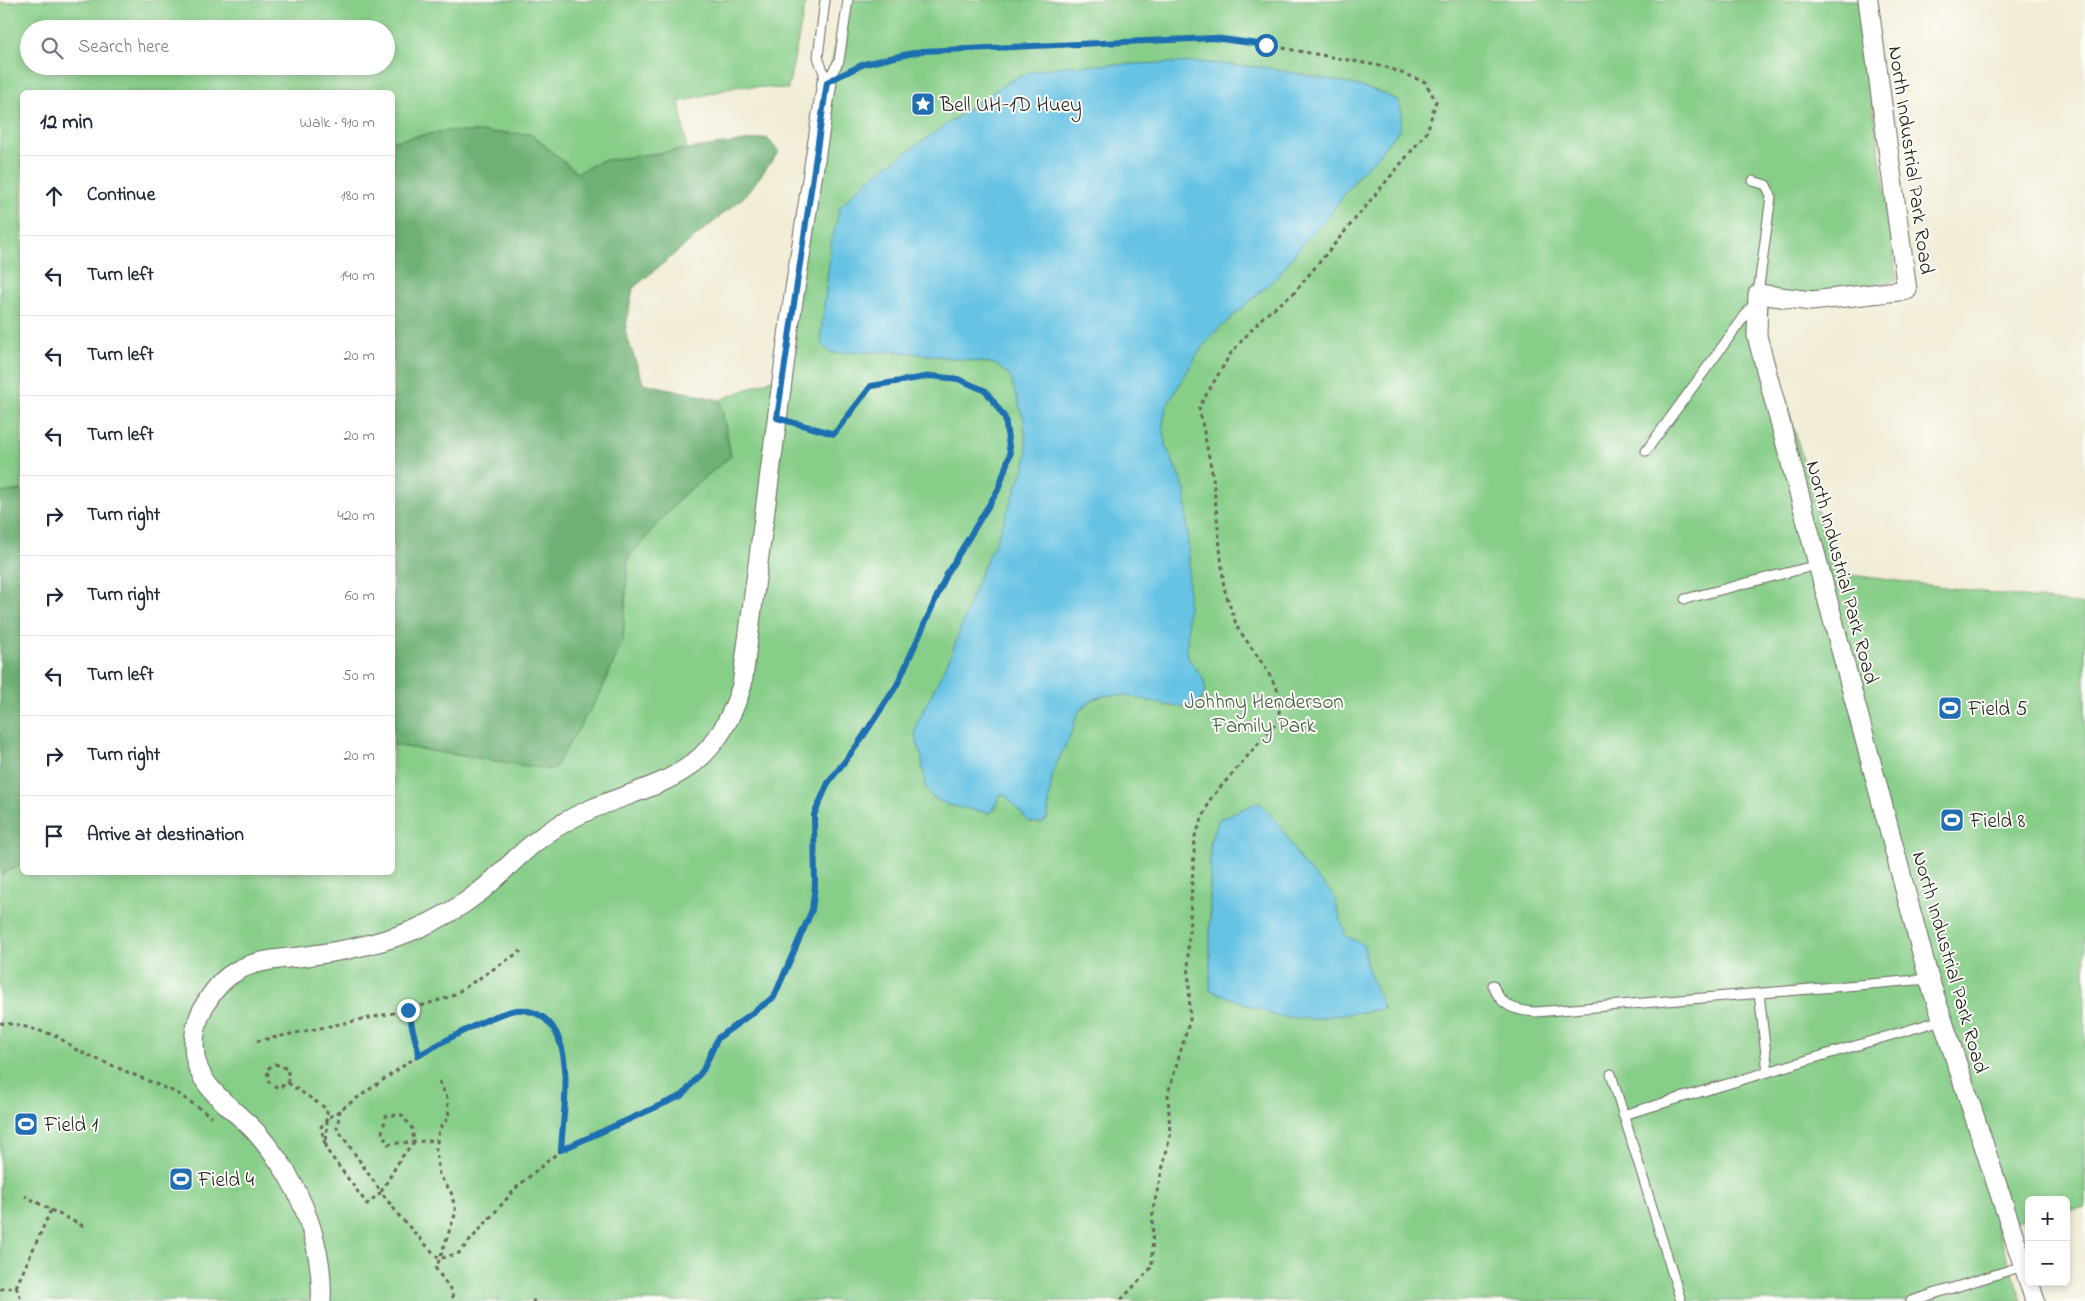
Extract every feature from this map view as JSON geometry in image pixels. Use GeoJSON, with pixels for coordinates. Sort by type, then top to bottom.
{"type":"FeatureCollection","features":[{"type":"Feature","properties":{"kind":"street","name":"North Industrial Park Road"},"geometry":{"type":"LineString","coordinates":[[1868,0],[1907,290],[1811,301],[1758,296],[1757,336],[1929,979],[2025,1271]]}},
{"type":"Feature","properties":{"kind":"street"},"geometry":{"type":"LineString","coordinates":[[321,1301],[320,1275],[313,1237],[299,1198],[279,1162],[259,1137],[208,1086],[197,1068],[193,1046],[196,1025],[205,1006],[218,987],[235,972],[255,964],[336,952],[375,943],[414,930],[449,912],[482,890],[545,835],[563,824],[600,807],[655,787],[690,767],[705,754],[728,721],[742,684],[777,418],[827,82]]}},
{"type":"Feature","properties":{"kind":"street","name":"North Industrial Park Road"},"geometry":{"type":"LineString","coordinates":[[2030,1286],[2035,1301]]}},
{"type":"Feature","properties":{"kind":"lane"},"geometry":{"type":"LineString","coordinates":[[825,0],[818,57],[827,82]]}},
{"type":"Feature","properties":{"kind":"lane"},"geometry":{"type":"LineString","coordinates":[[827,82],[839,61],[848,0]]}},
{"type":"Feature","properties":{"kind":"lane"},"geometry":{"type":"LineString","coordinates":[[1646,451],[1758,296],[1771,196],[1766,185],[1753,181]]}},
{"type":"Feature","properties":{"kind":"lane"},"geometry":{"type":"LineString","coordinates":[[1685,600],[1817,565]]}},
{"type":"Feature","properties":{"kind":"lane"},"geometry":{"type":"LineString","coordinates":[[1493,984],[1496,995],[1506,1006],[1518,1011],[1536,1012],[1929,979]]}},
{"type":"Feature","properties":{"kind":"lane"},"geometry":{"type":"LineString","coordinates":[[1759,993],[1768,1072]]}},
{"type":"Feature","properties":{"kind":"lane"},"geometry":{"type":"LineString","coordinates":[[1623,1115],[1942,1020]]}},
{"type":"Feature","properties":{"kind":"lane"},"geometry":{"type":"LineString","coordinates":[[1611,1074],[1680,1301]]}},
{"type":"Feature","properties":{"kind":"lane"},"geometry":{"type":"LineString","coordinates":[[1911,1301],[2025,1277]]}},
{"type":"Feature","properties":{"kind":"path"},"geometry":{"type":"LineString","coordinates":[[827,82],[864,64],[922,51],[1214,38],[1266,45],[1386,67],[1425,82],[1436,101],[1427,132],[1294,293],[1263,317],[1231,353],[1199,407],[1213,477],[1224,588],[1237,627],[1265,667],[1281,696],[1278,721],[1211,798],[1195,836],[1188,950],[1190,1020],[1168,1093],[1170,1136],[1153,1209],[1152,1268],[1120,1301]]}},
{"type":"Feature","properties":{"kind":"path"},"geometry":{"type":"LineString","coordinates":[[439,1259],[459,1254],[517,1187],[561,1150],[683,1095],[703,1070],[718,1038],[774,997],[812,910],[815,885],[814,815],[828,783],[858,744],[897,685],[948,572],[998,490],[1010,454],[1005,418],[986,391],[958,379],[931,376],[871,386],[834,434],[777,418]]}},
{"type":"Feature","properties":{"kind":"path"},"geometry":{"type":"LineString","coordinates":[[257,1041],[408,1010],[452,996],[521,951]]}},
{"type":"Feature","properties":{"kind":"path"},"geometry":{"type":"LineString","coordinates":[[437,1140],[414,1142],[388,1144],[382,1133],[386,1116],[402,1115],[412,1128],[414,1142],[401,1158],[381,1192],[367,1204],[326,1148],[320,1128],[327,1119],[419,1055],[493,1016],[522,1009],[543,1017],[555,1030],[563,1049],[566,1080],[561,1150]]}},
{"type":"Feature","properties":{"kind":"path"},"geometry":{"type":"LineString","coordinates":[[408,1010],[419,1055]]}},
{"type":"Feature","properties":{"kind":"path"},"geometry":{"type":"LineString","coordinates":[[0,1023],[19,1025],[57,1036],[78,1051],[177,1093],[217,1120]]}},
{"type":"Feature","properties":{"kind":"path"},"geometry":{"type":"LineString","coordinates":[[275,1064],[288,1069],[288,1083],[278,1088],[269,1082],[267,1069],[275,1064]]}},
{"type":"Feature","properties":{"kind":"path"},"geometry":{"type":"LineString","coordinates":[[439,1081],[447,1098],[449,1117],[439,1129],[437,1140],[436,1150],[439,1175],[451,1192],[456,1212],[436,1268],[451,1290],[454,1301]]}},
{"type":"Feature","properties":{"kind":"path"},"geometry":{"type":"LineString","coordinates":[[288,1083],[326,1109],[326,1148]]}},
{"type":"Feature","properties":{"kind":"path"},"geometry":{"type":"LineString","coordinates":[[340,1110],[337,1128],[400,1217],[439,1259]]}},
{"type":"Feature","properties":{"kind":"path"},"geometry":{"type":"LineString","coordinates":[[25,1196],[83,1226]]}},
{"type":"Feature","properties":{"kind":"path"},"geometry":{"type":"LineString","coordinates":[[22,1301],[16,1287],[51,1210]]}},
{"type":"Feature","properties":{"kind":"path"},"geometry":{"type":"LineString","coordinates":[[0,1289],[16,1287]]}},
{"type":"Feature","properties":{"kind":"green space"},"geometry":{"type":"Polygon","coordinates":[[[29,0],[806,0],[788,89],[739,86],[679,102],[687,149],[601,161],[577,173],[531,134],[445,131],[395,141],[395,90],[20,90],[20,490],[0,493],[0,3],[29,0]]]}},
{"type":"Feature","properties":{"kind":"green space","name":"Johhny Henderson Family Park"},"geometry":{"type":"Polygon","coordinates":[[[846,0],[1859,0],[1897,280],[1768,308],[1765,326],[1835,573],[2085,605],[2085,1208],[2070,1211],[2070,1196],[2025,1196],[2025,1219],[1996,1225],[2022,1301],[0,1301],[0,875],[20,865],[20,875],[395,875],[395,745],[553,770],[600,694],[623,640],[628,558],[683,495],[731,456],[720,400],[783,375],[827,82],[846,0]]]}},
{"type":"Feature","properties":{"kind":"green space"},"geometry":{"type":"Polygon","coordinates":[[[445,131],[531,134],[577,173],[601,161],[767,138],[779,152],[744,197],[633,288],[625,331],[643,383],[720,400],[731,456],[683,495],[628,558],[623,640],[600,694],[553,770],[395,745],[395,141],[445,131]]]}},
{"type":"Feature","properties":{"kind":"green space"},"geometry":{"type":"Polygon","coordinates":[[[20,490],[20,865],[0,875],[0,493],[20,490]]]}},
{"type":"Feature","properties":{"kind":"water"},"geometry":{"type":"Polygon","coordinates":[[[1199,62],[1267,68],[1347,83],[1381,92],[1398,101],[1402,114],[1399,130],[1374,160],[1361,172],[1324,222],[1302,244],[1279,275],[1212,335],[1200,350],[1167,405],[1163,424],[1165,444],[1185,490],[1189,560],[1187,654],[1204,682],[1205,689],[1202,699],[1197,704],[1191,706],[1178,707],[1121,695],[1107,695],[1094,699],[1082,708],[1077,714],[1072,733],[1054,772],[1047,819],[1041,823],[1029,822],[1004,794],[1001,794],[993,810],[989,813],[948,805],[932,797],[925,786],[922,758],[915,735],[917,723],[952,653],[979,577],[998,536],[1025,465],[1027,453],[1024,420],[1010,376],[995,364],[895,351],[833,353],[827,350],[822,344],[821,333],[831,245],[840,207],[868,179],[1006,83],[1029,72],[1063,66],[1199,62]]]}},
{"type":"Feature","properties":{"kind":"water"},"geometry":{"type":"Polygon","coordinates":[[[1259,802],[1280,825],[1302,863],[1333,894],[1346,936],[1364,945],[1367,966],[1384,1009],[1311,1019],[1276,1016],[1210,990],[1210,842],[1219,819],[1259,802]]]}},
{"type":"Feature","properties":{"kind":"place","name":"Bell UH-1D Huey"},"geometry":{"type":"Point","coordinates":[923,104]}},
{"type":"Feature","properties":{"kind":"place","name":"Field 5"},"geometry":{"type":"Point","coordinates":[1950,708]}},
{"type":"Feature","properties":{"kind":"place","name":"Field 8"},"geometry":{"type":"Point","coordinates":[1952,820]}},
{"type":"Feature","properties":{"kind":"place","name":"Field 1"},"geometry":{"type":"Point","coordinates":[26,1124]}},
{"type":"Feature","properties":{"kind":"place","name":"Field 4"},"geometry":{"type":"Point","coordinates":[181,1179]}},
{"type":"Feature","properties":{"kind":"route"},"geometry":{"type":"LineString","coordinates":[[408,1010],[419,1055],[493,1016],[522,1009],[543,1017],[555,1030],[563,1049],[566,1080],[561,1150],[683,1095],[703,1070],[718,1038],[774,997],[812,910],[815,885],[814,815],[828,783],[858,744],[897,685],[948,572],[998,490],[1010,454],[1005,418],[986,391],[958,379],[931,376],[902,379],[871,386],[834,434],[777,418],[827,82],[864,64],[922,51],[1214,38],[1266,45]]}}]}
